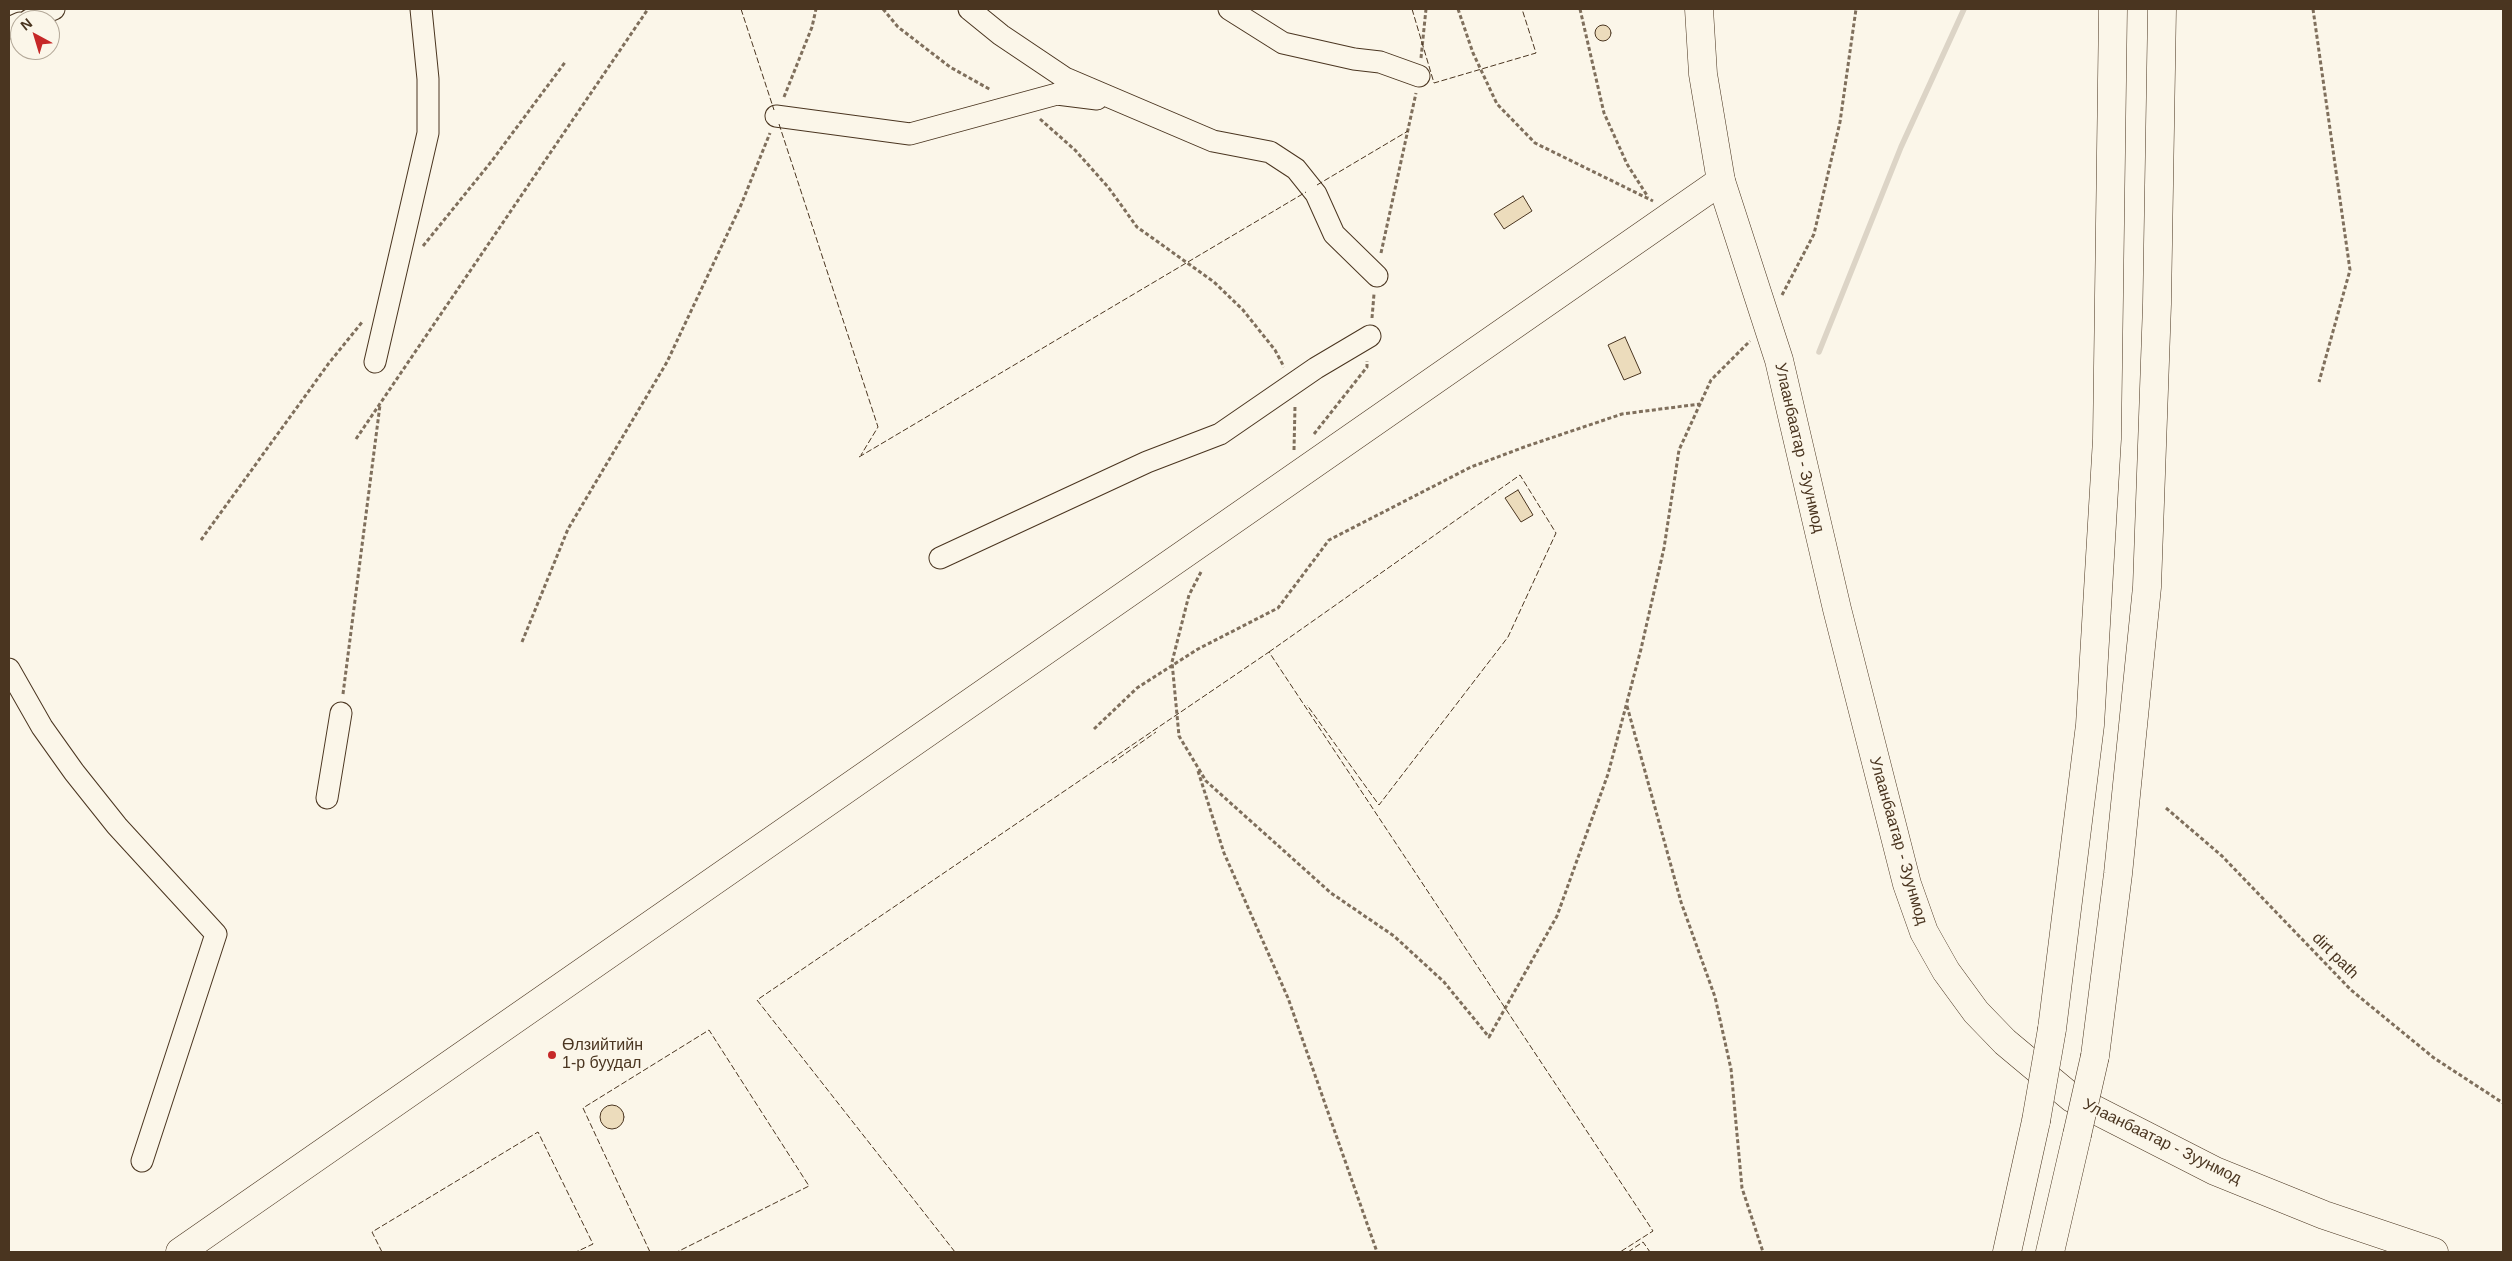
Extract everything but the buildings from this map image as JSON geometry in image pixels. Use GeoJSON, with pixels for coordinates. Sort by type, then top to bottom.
{"type":"FeatureCollection","features":[{"type":"Feature","properties":{"kind":"main road"},"geometry":{"type":"LineString","coordinates":[[1679,9],[1702,74]]}},
{"type":"Feature","properties":{"kind":"main road"},"geometry":{"type":"LineString","coordinates":[[1699,9],[1702,74]]}},
{"type":"Feature","properties":{"kind":"main road"},"geometry":{"type":"LineString","coordinates":[[2007,1252],[2036,1121],[2052,1029],[2090,725],[2108,439],[2113,9]]}},
{"type":"Feature","properties":{"kind":"main road"},"geometry":{"type":"LineString","coordinates":[[2050,1252],[2095,1056],[2118,874],[2147,587],[2157,304],[2162,9]]}},
{"type":"Feature","properties":{"kind":"main road","name":"Улаанбаатар - Зуунмод"},"geometry":{"type":"LineString","coordinates":[[1702,74],[1721,181],[1768,322],[1907,884],[1924,932],[1946,971],[1976,1012],[2006,1042],[2072,1098],[2215,1171],[2324,1215],[2434,1252]]}},
{"type":"Feature","properties":{"kind":"main road"},"geometry":{"type":"LineString","coordinates":[[180,1252],[1721,181]]}},
{"type":"Feature","properties":{"kind":"street"},"geometry":{"type":"LineString","coordinates":[[376,362],[428,133],[428,79],[422,9]]}},
{"type":"Feature","properties":{"kind":"street"},"geometry":{"type":"LineString","coordinates":[[969,9],[1000,35],[1066,78],[1213,141],[1270,152],[1296,169],[1316,194],[1334,234],[1377,276]]}},
{"type":"Feature","properties":{"kind":"street"},"geometry":{"type":"LineString","coordinates":[[1229,9],[1284,43],[1354,59],[1380,62],[1419,76]]}},
{"type":"Feature","properties":{"kind":"street"},"geometry":{"type":"LineString","coordinates":[[776,116],[910,134],[1057,94],[1119,102]]}},
{"type":"Feature","properties":{"kind":"street"},"geometry":{"type":"LineString","coordinates":[[940,558],[1147,462],[1220,434],[1316,368],[1370,336]]}},
{"type":"Feature","properties":{"kind":"street"},"geometry":{"type":"LineString","coordinates":[[9,669],[42,728],[74,772],[117,826],[216,934],[142,1161]]}},
{"type":"Feature","properties":{"kind":"street"},"geometry":{"type":"LineString","coordinates":[[327,798],[341,713]]}},
{"type":"Feature","properties":{"kind":"path"},"geometry":{"type":"LineString","coordinates":[[356,439],[648,9]]}},
{"type":"Feature","properties":{"kind":"path"},"geometry":{"type":"LineString","coordinates":[[522,642],[568,529],[667,362],[741,205],[812,27],[816,9]]}},
{"type":"Feature","properties":{"kind":"path"},"geometry":{"type":"LineString","coordinates":[[883,9],[898,27],[950,68],[1046,123],[1075,150],[1108,187],[1137,228],[1214,282],[1243,310],[1275,350],[1289,376]]}},
{"type":"Feature","properties":{"kind":"path"},"geometry":{"type":"LineString","coordinates":[[1458,9],[1473,53],[1496,104],[1535,143],[1649,199],[1671,216]]}},
{"type":"Feature","properties":{"kind":"path"},"geometry":{"type":"LineString","coordinates":[[1580,9],[1604,113],[1627,164],[1649,199]]}},
{"type":"Feature","properties":{"kind":"path"},"geometry":{"type":"LineString","coordinates":[[1203,569],[1189,595],[1172,662],[1179,736],[1196,766],[1206,782],[1331,893],[1394,936],[1430,969],[1444,982],[1490,1037],[1557,916],[1608,774],[1627,705],[1664,548],[1679,450],[1711,380],[1768,322],[1814,234],[1840,122],[1856,9]]}},
{"type":"Feature","properties":{"kind":"path"},"geometry":{"type":"LineString","coordinates":[[2313,9],[2350,270],[2319,382]]}},
{"type":"Feature","properties":{"kind":"path"},"geometry":{"type":"LineString","coordinates":[[1294,401],[1296,410],[1294,453]]}},
{"type":"Feature","properties":{"kind":"path"},"geometry":{"type":"LineString","coordinates":[[341,713],[380,404]]}},
{"type":"Feature","properties":{"kind":"path"},"geometry":{"type":"LineString","coordinates":[[1094,729],[1137,688],[1198,649],[1278,608],[1329,540],[1471,467],[1527,446],[1622,414],[1700,404]]}},
{"type":"Feature","properties":{"kind":"path"},"geometry":{"type":"LineString","coordinates":[[1627,705],[1682,902],[1715,997],[1731,1069],[1742,1188],[1763,1252]]}},
{"type":"Feature","properties":{"kind":"path"},"geometry":{"type":"LineString","coordinates":[[1196,766],[1224,853],[1288,998],[1377,1252]]}},
{"type":"Feature","properties":{"kind":"path","name":"dirt path"},"geometry":{"type":"LineString","coordinates":[[2166,808],[2222,856],[2351,990],[2434,1058],[2503,1103]]}},
{"type":"Feature","properties":{"kind":"waterway"},"geometry":{"type":"LineString","coordinates":[[1819,352],[1901,147],[1964,9]]}},
{"type":"Feature","properties":{"kind":"fence"},"geometry":{"type":"LineString","coordinates":[[741,9],[774,110]]}},
{"type":"Feature","properties":{"kind":"fence"},"geometry":{"type":"LineString","coordinates":[[1412,9],[1434,83],[1536,53],[1522,9]]}},
{"type":"Feature","properties":{"kind":"fence"},"geometry":{"type":"LineString","coordinates":[[779,124],[878,427],[861,455]]}},
{"type":"Feature","properties":{"kind":"fence"},"geometry":{"type":"LineString","coordinates":[[1317,185],[1408,131]]}},
{"type":"Feature","properties":{"kind":"fence"},"geometry":{"type":"LineString","coordinates":[[859,457],[1306,192]]}},
{"type":"Feature","properties":{"kind":"fence"},"geometry":{"type":"LineString","coordinates":[[1269,652],[1520,475],[1556,533],[1508,637],[1379,805],[1307,705]]}},
{"type":"Feature","properties":{"kind":"fence"},"geometry":{"type":"LineString","coordinates":[[955,1252],[757,1000],[1269,652],[1653,1231],[1620,1252]]}},
{"type":"Feature","properties":{"kind":"fence"},"geometry":{"type":"LineString","coordinates":[[1112,763],[1156,732]]}},
{"type":"Feature","properties":{"kind":"fence"},"geometry":{"type":"LineString","coordinates":[[650,1252],[583,1108],[709,1030],[809,1186],[677,1252]]}},
{"type":"Feature","properties":{"kind":"fence"},"geometry":{"type":"LineString","coordinates":[[382,1252],[372,1232],[538,1132],[593,1244],[576,1252]]}},
{"type":"Feature","properties":{"kind":"fence"},"geometry":{"type":"LineString","coordinates":[[1628,1252],[1643,1242],[1650,1252]]}},
{"type":"Feature","properties":{"kind":"place","name":"Өлзийтийн 1-р буудал"},"geometry":{"type":"Point","coordinates":[552,1055]}}]}
